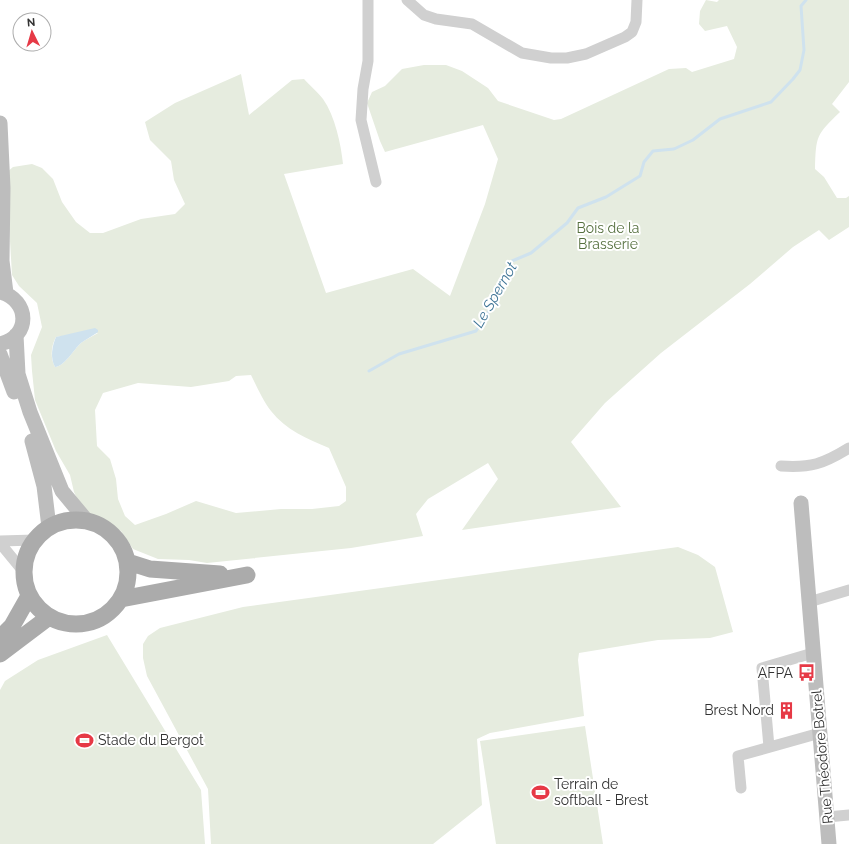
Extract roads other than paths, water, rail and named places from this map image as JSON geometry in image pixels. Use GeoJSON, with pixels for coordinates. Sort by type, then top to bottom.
{"type":"FeatureCollection","features":[{"type":"Feature","properties":{"kind":"main road"},"geometry":{"type":"LineString","coordinates":[[0,123],[3,188],[3,292],[15,299],[23,314],[22,325],[16,335],[7,342],[0,344]]}},
{"type":"Feature","properties":{"kind":"main road"},"geometry":{"type":"LineString","coordinates":[[16,335],[18,374],[30,412],[62,491],[87,521]]}},
{"type":"Feature","properties":{"kind":"main road"},"geometry":{"type":"LineString","coordinates":[[0,354],[35,451],[44,486],[49,527]]}},
{"type":"Feature","properties":{"kind":"main road","name":"Rue Théodore Botrel"},"geometry":{"type":"LineString","coordinates":[[801,503],[829,844]]}},
{"type":"Feature","properties":{"kind":"main road"},"geometry":{"type":"LineString","coordinates":[[87,521],[101,526],[114,535],[123,548],[128,562],[129,575],[126,588],[121,599],[111,612],[97,621],[80,625],[64,624],[49,617],[37,608],[29,596],[23,570],[26,558],[35,540],[49,527],[61,522],[87,521]]}},
{"type":"Feature","properties":{"kind":"main road"},"geometry":{"type":"LineString","coordinates":[[121,599],[247,575],[150,569],[128,562]]}},
{"type":"Feature","properties":{"kind":"main road"},"geometry":{"type":"LineString","coordinates":[[0,638],[12,626],[29,596]]}},
{"type":"Feature","properties":{"kind":"main road"},"geometry":{"type":"LineString","coordinates":[[0,654],[49,617]]}},
{"type":"Feature","properties":{"kind":"street"},"geometry":{"type":"LineString","coordinates":[[368,0],[368,61],[363,90],[361,120],[376,182]]}},
{"type":"Feature","properties":{"kind":"street"},"geometry":{"type":"LineString","coordinates":[[407,0],[424,15],[436,19],[472,24],[522,53],[551,58],[567,58],[586,54],[632,32],[636,22],[637,0]]}},
{"type":"Feature","properties":{"kind":"street"},"geometry":{"type":"LineString","coordinates":[[781,466],[801,467],[815,465],[832,459],[849,448]]}},
{"type":"Feature","properties":{"kind":"street"},"geometry":{"type":"LineString","coordinates":[[0,542],[35,540]]}},
{"type":"Feature","properties":{"kind":"street"},"geometry":{"type":"LineString","coordinates":[[0,542],[23,570]]}},
{"type":"Feature","properties":{"kind":"street"},"geometry":{"type":"LineString","coordinates":[[809,602],[849,590]]}},
{"type":"Feature","properties":{"kind":"street"},"geometry":{"type":"LineString","coordinates":[[769,747],[762,668],[813,653]]}},
{"type":"Feature","properties":{"kind":"street"},"geometry":{"type":"LineString","coordinates":[[741,788],[738,756],[820,733]]}},
{"type":"Feature","properties":{"kind":"street"},"geometry":{"type":"LineString","coordinates":[[827,817],[849,815]]}},
{"type":"Feature","properties":{"kind":"water"},"geometry":{"type":"Polygon","coordinates":[[[95,328],[98,332],[81,343],[66,361],[55,367],[52,360],[52,352],[56,337],[95,328]]]}},
{"type":"Feature","properties":{"kind":"waterway","name":"Le Spernot"},"geometry":{"type":"LineString","coordinates":[[369,371],[399,354],[476,331],[491,308],[512,261],[531,253],[567,223],[578,208],[606,197],[640,176],[644,162],[653,151],[674,149],[693,140],[720,119],[771,102],[800,70],[804,50],[801,6],[806,0]]}},
{"type":"Feature","properties":{"kind":"place","name":"AFPA"},"geometry":{"type":"Point","coordinates":[806,673]}},
{"type":"Feature","properties":{"kind":"place","name":"Brest Nord"},"geometry":{"type":"Point","coordinates":[787,710]}},
{"type":"Feature","properties":{"kind":"place","name":"Stade du Bergot"},"geometry":{"type":"Point","coordinates":[85,740]}},
{"type":"Feature","properties":{"kind":"place","name":"Terrain de softball - Brest"},"geometry":{"type":"Point","coordinates":[541,792]}},
{"type":"Feature","properties":{"kind":"park label","name":"Bois de la Brasserie"},"geometry":{"type":"Point","coordinates":[608,236]}}]}
